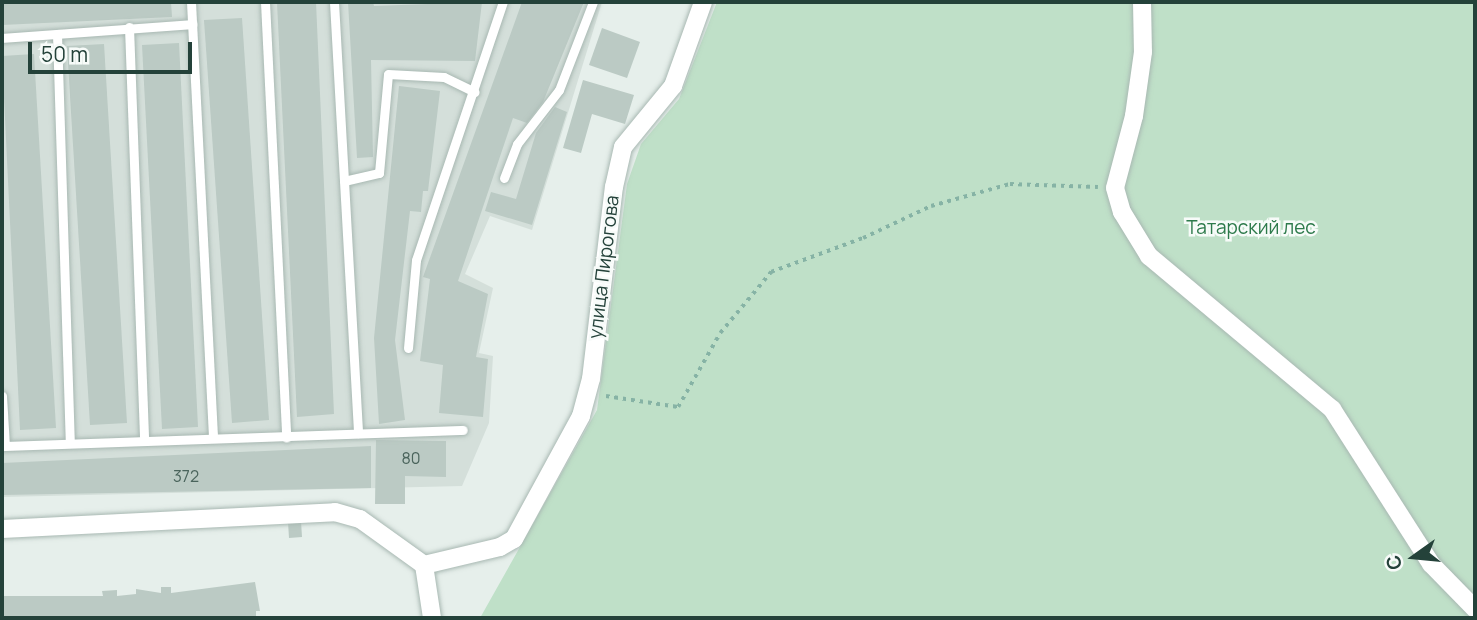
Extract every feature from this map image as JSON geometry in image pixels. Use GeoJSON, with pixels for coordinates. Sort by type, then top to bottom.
{"type":"FeatureCollection","features":[{"type":"Feature","properties":{"kind":"street","name":"улица Пирогова"},"geometry":{"type":"LineString","coordinates":[[424,565],[500,547],[514,539],[581,416],[587,394],[623,147],[673,86],[703,2]]}},
{"type":"Feature","properties":{"kind":"street"},"geometry":{"type":"LineString","coordinates":[[1142,2],[1143,52],[1134,116],[1115,188],[1122,212],[1149,256],[1332,409],[1431,564],[1475,609]]}},
{"type":"Feature","properties":{"kind":"street"},"geometry":{"type":"LineString","coordinates":[[2,529],[335,512],[360,519],[424,565],[432,618]]}},
{"type":"Feature","properties":{"kind":"lane"},"geometry":{"type":"LineString","coordinates":[[191,2],[213,437]]}},
{"type":"Feature","properties":{"kind":"lane"},"geometry":{"type":"LineString","coordinates":[[265,2],[286,437]]}},
{"type":"Feature","properties":{"kind":"lane"},"geometry":{"type":"LineString","coordinates":[[334,2],[358,433]]}},
{"type":"Feature","properties":{"kind":"lane"},"geometry":{"type":"LineString","coordinates":[[408,348],[416,260],[475,92],[503,2]]}},
{"type":"Feature","properties":{"kind":"lane"},"geometry":{"type":"LineString","coordinates":[[503,178],[517,144],[559,90],[593,2]]}},
{"type":"Feature","properties":{"kind":"lane"},"geometry":{"type":"LineString","coordinates":[[2,38],[192,24]]}},
{"type":"Feature","properties":{"kind":"lane"},"geometry":{"type":"LineString","coordinates":[[129,27],[144,438]]}},
{"type":"Feature","properties":{"kind":"lane"},"geometry":{"type":"LineString","coordinates":[[57,34],[70,442]]}},
{"type":"Feature","properties":{"kind":"lane"},"geometry":{"type":"LineString","coordinates":[[344,181],[379,173],[386,77],[391,72],[444,77],[475,92]]}},
{"type":"Feature","properties":{"kind":"lane"},"geometry":{"type":"LineString","coordinates":[[2,396],[3,446],[144,438],[286,437],[463,430]]}},
{"type":"Feature","properties":{"kind":"path"},"geometry":{"type":"LineString","coordinates":[[587,394],[678,407],[720,333],[771,272],[863,238],[931,206],[1010,184],[1115,188]]}},
{"type":"Feature","properties":{"kind":"shaded area"},"geometry":{"type":"Polygon","coordinates":[[[2,2],[602,2],[532,230],[490,216],[465,274],[493,288],[479,353],[493,356],[489,423],[462,486],[2,497],[2,2]]]}},
{"type":"Feature","properties":{"kind":"green space","name":"Татарский лес"},"geometry":{"type":"Polygon","coordinates":[[[717,2],[1475,2],[1475,618],[480,618],[597,410],[627,184],[641,144],[679,99],[717,2]]]}},
{"type":"Feature","properties":{"kind":"building"},"geometry":{"type":"Polygon","coordinates":[[[2,2],[171,2],[172,17],[2,25],[2,2]]]}},
{"type":"Feature","properties":{"kind":"building"},"geometry":{"type":"Polygon","coordinates":[[[277,2],[316,2],[334,414],[297,417],[277,2]]]}},
{"type":"Feature","properties":{"kind":"building"},"geometry":{"type":"Polygon","coordinates":[[[348,2],[373,2],[374,6],[482,2],[475,61],[371,60],[373,157],[357,158],[348,2]]]}},
{"type":"Feature","properties":{"kind":"building"},"geometry":{"type":"Polygon","coordinates":[[[522,2],[584,2],[543,102],[527,123],[513,118],[458,281],[488,294],[476,357],[488,359],[483,417],[439,413],[443,365],[420,361],[430,279],[423,277],[522,2]]]}},
{"type":"Feature","properties":{"kind":"building"},"geometry":{"type":"Polygon","coordinates":[[[242,18],[269,420],[232,423],[204,20],[242,18]]]}},
{"type":"Feature","properties":{"kind":"building"},"geometry":{"type":"Polygon","coordinates":[[[602,28],[640,42],[627,78],[589,65],[602,28]]]}},
{"type":"Feature","properties":{"kind":"building"},"geometry":{"type":"Polygon","coordinates":[[[179,43],[198,427],[162,429],[142,45],[179,43]]]}},
{"type":"Feature","properties":{"kind":"building"},"geometry":{"type":"Polygon","coordinates":[[[104,44],[127,423],[90,425],[67,46],[104,44]]]}},
{"type":"Feature","properties":{"kind":"building"},"geometry":{"type":"Polygon","coordinates":[[[34,54],[56,428],[20,430],[2,56],[34,54]]]}},
{"type":"Feature","properties":{"kind":"building"},"geometry":{"type":"Polygon","coordinates":[[[583,80],[634,95],[625,124],[592,114],[581,153],[563,148],[583,80]]]}},
{"type":"Feature","properties":{"kind":"building"},"geometry":{"type":"Polygon","coordinates":[[[399,86],[440,91],[428,191],[423,191],[421,212],[410,211],[395,340],[405,420],[379,424],[374,338],[399,86]]]}},
{"type":"Feature","properties":{"kind":"building"},"geometry":{"type":"Polygon","coordinates":[[[555,107],[567,112],[532,225],[485,211],[491,192],[516,199],[536,133],[555,107]]]}},
{"type":"Feature","properties":{"kind":"building"},"geometry":{"type":"Polygon","coordinates":[[[376,440],[446,441],[446,477],[405,476],[405,504],[375,504],[376,440]]]}},
{"type":"Feature","properties":{"kind":"building"},"geometry":{"type":"Polygon","coordinates":[[[371,446],[371,488],[2,495],[2,463],[371,446]]]}},
{"type":"Feature","properties":{"kind":"building"},"geometry":{"type":"Polygon","coordinates":[[[301,521],[302,537],[289,538],[288,522],[301,521]]]}},
{"type":"Feature","properties":{"kind":"building"},"geometry":{"type":"Polygon","coordinates":[[[255,582],[260,611],[256,611],[256,618],[2,618],[2,596],[103,596],[102,591],[117,590],[117,596],[136,594],[136,589],[161,593],[161,587],[171,587],[171,593],[255,582]]]}}]}
